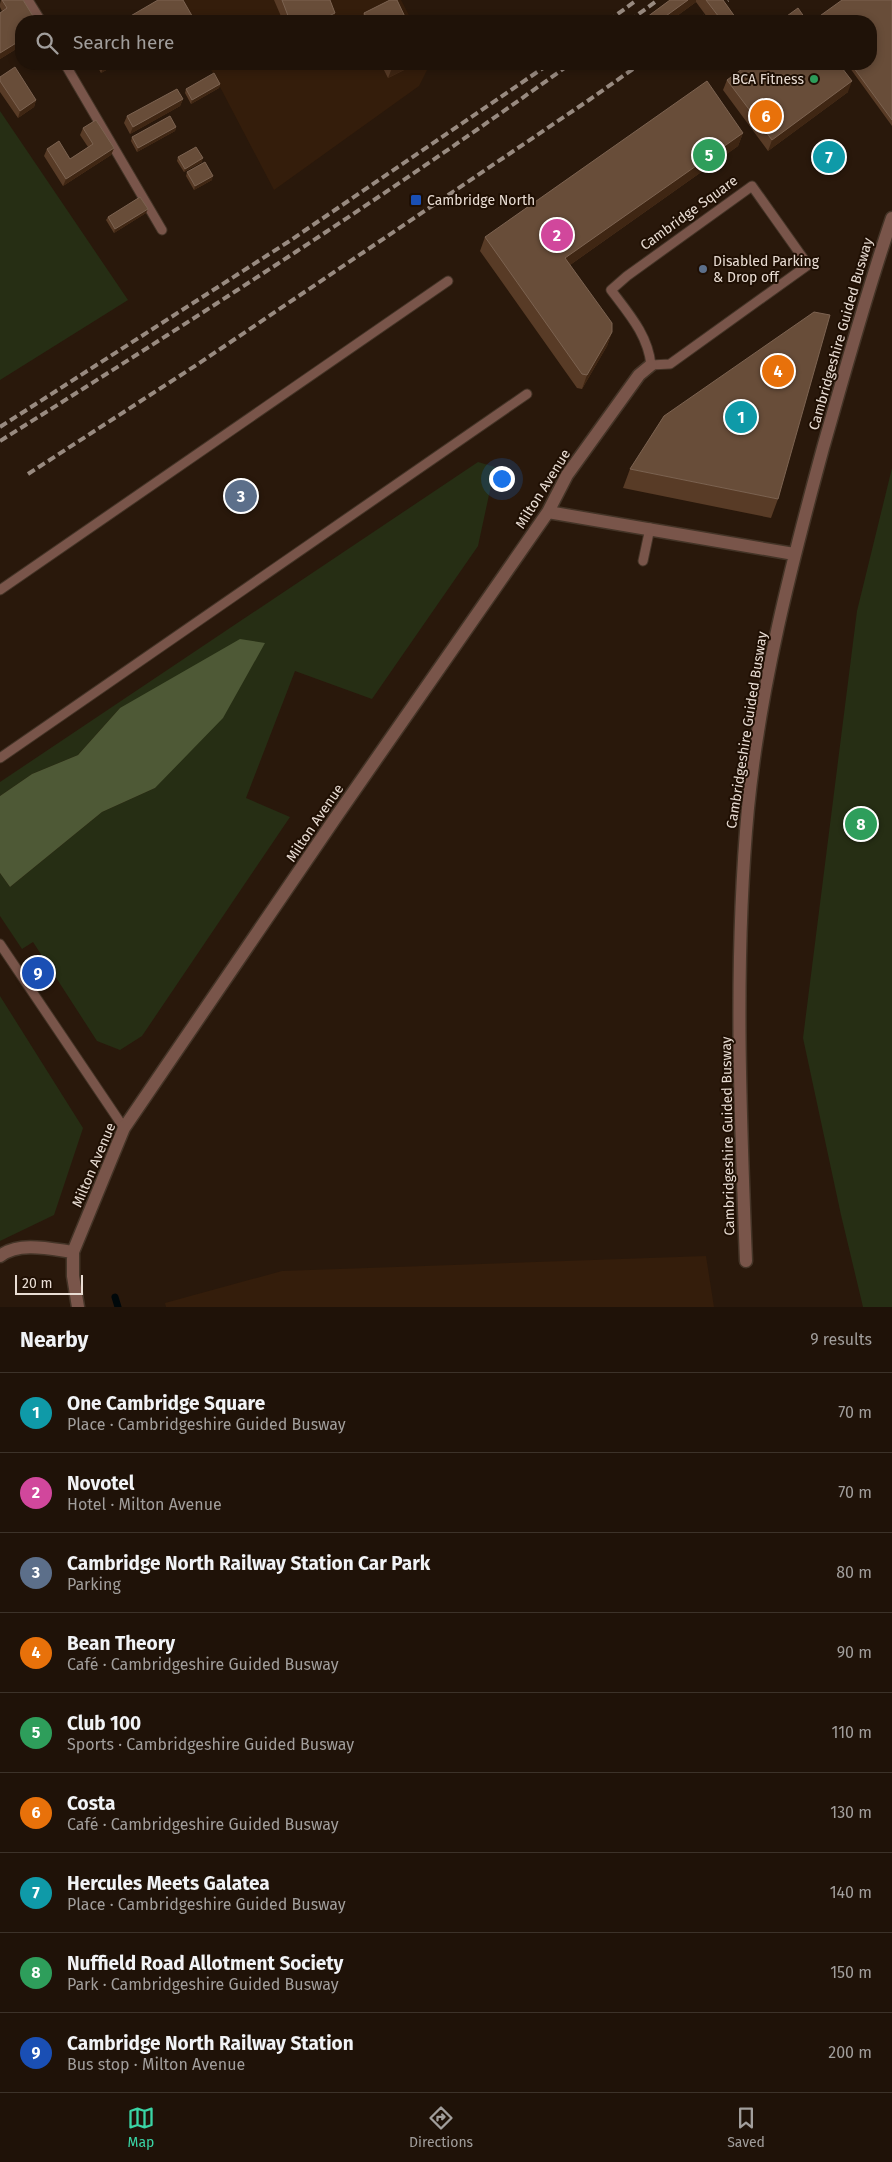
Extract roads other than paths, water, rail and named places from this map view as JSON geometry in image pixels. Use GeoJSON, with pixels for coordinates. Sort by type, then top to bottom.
{"type":"FeatureCollection","features":[{"type":"Feature","properties":{"kind":"street","name":"Cambridgeshire Guided Busway"},"geometry":{"type":"LineString","coordinates":[[746,1261],[741,1125],[740,936],[748,807],[769,664],[794,554],[848,360],[892,218]]}},
{"type":"Feature","properties":{"kind":"street","name":"Milton Avenue"},"geometry":{"type":"LineString","coordinates":[[73,1252],[124,1128],[548,512],[567,475],[639,374],[651,365]]}},
{"type":"Feature","properties":{"kind":"street"},"geometry":{"type":"LineString","coordinates":[[548,512],[794,554]]}},
{"type":"Feature","properties":{"kind":"street"},"geometry":{"type":"LineString","coordinates":[[0,1256],[6,1252],[35,1247],[73,1252],[73,1276],[78,1307]]}},
{"type":"Feature","properties":{"kind":"lane"},"geometry":{"type":"LineString","coordinates":[[28,0],[37,15]]}},
{"type":"Feature","properties":{"kind":"lane"},"geometry":{"type":"LineString","coordinates":[[69,70],[162,230]]}},
{"type":"Feature","properties":{"kind":"lane","name":"Cambridge Square"},"geometry":{"type":"LineString","coordinates":[[752,186],[808,265],[670,364],[651,365],[649,348],[638,326],[611,290],[627,276],[752,186]]}},
{"type":"Feature","properties":{"kind":"lane"},"geometry":{"type":"LineString","coordinates":[[0,590],[448,281]]}},
{"type":"Feature","properties":{"kind":"lane"},"geometry":{"type":"LineString","coordinates":[[0,758],[527,394]]}},
{"type":"Feature","properties":{"kind":"lane"},"geometry":{"type":"LineString","coordinates":[[644,561],[650,528]]}},
{"type":"Feature","properties":{"kind":"lane"},"geometry":{"type":"LineString","coordinates":[[0,944],[124,1128]]}},
{"type":"Feature","properties":{"kind":"lane"},"geometry":{"type":"LineString","coordinates":[[0,955],[11,961]]}},
{"type":"Feature","properties":{"kind":"waterway"},"geometry":{"type":"LineString","coordinates":[[115,1297],[118,1307]]}},
{"type":"Feature","properties":{"kind":"railway"},"geometry":{"type":"LineString","coordinates":[[616,15],[637,0]]}},
{"type":"Feature","properties":{"kind":"railway"},"geometry":{"type":"LineString","coordinates":[[637,15],[658,0]]}},
{"type":"Feature","properties":{"kind":"railway"},"geometry":{"type":"LineString","coordinates":[[707,15],[728,0]]}},
{"type":"Feature","properties":{"kind":"railway"},"geometry":{"type":"LineString","coordinates":[[0,427],[288,242],[540,70]]}},
{"type":"Feature","properties":{"kind":"railway"},"geometry":{"type":"LineString","coordinates":[[0,441],[288,257],[430,162],[561,70]]}},
{"type":"Feature","properties":{"kind":"railway"},"geometry":{"type":"LineString","coordinates":[[28,474],[198,364],[632,70]]}},
{"type":"Feature","properties":{"kind":"place","name":"BCA Fitness"},"geometry":{"type":"Point","coordinates":[814,79]}},
{"type":"Feature","properties":{"kind":"place","name":"Costa"},"geometry":{"type":"Point","coordinates":[766,116]}},
{"type":"Feature","properties":{"kind":"place","name":"Club 100"},"geometry":{"type":"Point","coordinates":[709,155]}},
{"type":"Feature","properties":{"kind":"place","name":"Hercules Meets Galatea"},"geometry":{"type":"Point","coordinates":[829,157]}},
{"type":"Feature","properties":{"kind":"place","name":"Cambridge North"},"geometry":{"type":"Point","coordinates":[416,200]}},
{"type":"Feature","properties":{"kind":"place","name":"Novotel"},"geometry":{"type":"Point","coordinates":[557,235]}},
{"type":"Feature","properties":{"kind":"place","name":"Disabled Parking & Drop off"},"geometry":{"type":"Point","coordinates":[703,269]}},
{"type":"Feature","properties":{"kind":"place","name":"Bean Theory"},"geometry":{"type":"Point","coordinates":[778,371]}},
{"type":"Feature","properties":{"kind":"place","name":"One Cambridge Square"},"geometry":{"type":"Point","coordinates":[741,417]}},
{"type":"Feature","properties":{"kind":"place","name":"Cambridge North Railway Station Car Park"},"geometry":{"type":"Point","coordinates":[241,496]}},
{"type":"Feature","properties":{"kind":"place","name":"Nuffield Road Allotment Society"},"geometry":{"type":"Point","coordinates":[861,824]}},
{"type":"Feature","properties":{"kind":"place","name":"Cambridge North Railway Station"},"geometry":{"type":"Point","coordinates":[38,973]}}]}
